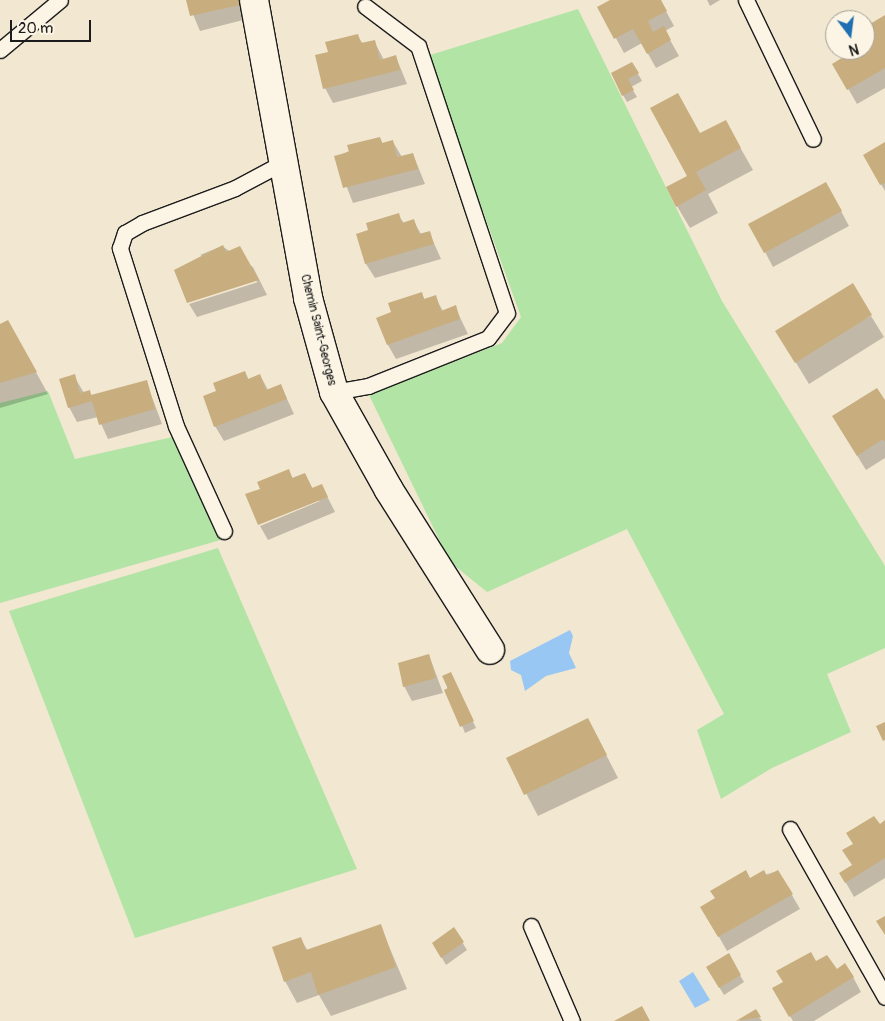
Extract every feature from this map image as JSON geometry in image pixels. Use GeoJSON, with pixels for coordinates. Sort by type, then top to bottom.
{"type":"FeatureCollection","features":[{"type":"Feature","properties":{"kind":"street","name":"Chemin Saint-Georges"},"geometry":{"type":"LineString","coordinates":[[254,0],[282,163],[308,298],[334,392],[389,490],[490,650]]}},
{"type":"Feature","properties":{"kind":"lane"},"geometry":{"type":"LineString","coordinates":[[0,50],[60,0]]}},
{"type":"Feature","properties":{"kind":"lane"},"geometry":{"type":"LineString","coordinates":[[746,0],[813,139]]}},
{"type":"Feature","properties":{"kind":"lane"},"geometry":{"type":"LineString","coordinates":[[334,392],[368,386],[488,338],[507,312],[418,46],[365,6]]}},
{"type":"Feature","properties":{"kind":"lane"},"geometry":{"type":"LineString","coordinates":[[224,531],[176,426],[120,248],[125,233],[142,223],[235,188],[282,163]]}},
{"type":"Feature","properties":{"kind":"lane"},"geometry":{"type":"LineString","coordinates":[[790,829],[885,997]]}},
{"type":"Feature","properties":{"kind":"lane"},"geometry":{"type":"LineString","coordinates":[[531,926],[572,1021]]}},
{"type":"Feature","properties":{"kind":"green space"},"geometry":{"type":"Polygon","coordinates":[[[578,9],[722,301],[885,566],[885,648],[827,674],[851,732],[772,768],[721,799],[697,730],[724,714],[627,529],[487,592],[450,562],[369,395],[502,343],[521,317],[427,56],[578,9]]]}},
{"type":"Feature","properties":{"kind":"green space"},"geometry":{"type":"Polygon","coordinates":[[[48,391],[75,459],[177,436],[224,539],[0,603],[0,403],[48,391]]]}},
{"type":"Feature","properties":{"kind":"green space"},"geometry":{"type":"Polygon","coordinates":[[[218,548],[357,869],[135,938],[9,611],[218,548]]]}},
{"type":"Feature","properties":{"kind":"water"},"geometry":{"type":"Polygon","coordinates":[[[570,630],[573,636],[569,653],[576,668],[546,676],[525,691],[521,675],[511,670],[510,661],[570,630]]]}},
{"type":"Feature","properties":{"kind":"water"},"geometry":{"type":"Polygon","coordinates":[[[693,972],[710,1000],[695,1008],[679,981],[693,972]]]}},
{"type":"Feature","properties":{"kind":"building"},"geometry":{"type":"Polygon","coordinates":[[[186,0],[243,0],[244,4],[190,16],[186,0]]]}},
{"type":"Feature","properties":{"kind":"building"},"geometry":{"type":"Polygon","coordinates":[[[610,0],[661,0],[667,11],[648,21],[653,32],[664,26],[671,40],[647,54],[633,29],[614,39],[597,7],[610,0]]]}},
{"type":"Feature","properties":{"kind":"building"},"geometry":{"type":"Polygon","coordinates":[[[885,15],[885,68],[847,90],[832,64],[839,60],[875,60],[875,21],[885,15]]]}},
{"type":"Feature","properties":{"kind":"building"},"geometry":{"type":"Polygon","coordinates":[[[358,34],[361,43],[375,40],[380,60],[396,55],[400,70],[323,89],[315,55],[328,52],[325,42],[358,34]]]}},
{"type":"Feature","properties":{"kind":"building"},"geometry":{"type":"Polygon","coordinates":[[[632,62],[639,73],[628,79],[634,90],[622,96],[611,73],[632,62]]]}},
{"type":"Feature","properties":{"kind":"building"},"geometry":{"type":"Polygon","coordinates":[[[678,93],[700,133],[726,120],[741,148],[696,172],[706,190],[676,207],[666,187],[687,176],[650,108],[678,93]]]}},
{"type":"Feature","properties":{"kind":"building"},"geometry":{"type":"Polygon","coordinates":[[[380,137],[382,143],[393,140],[397,157],[413,153],[418,169],[343,188],[334,156],[349,152],[347,145],[380,137]]]}},
{"type":"Feature","properties":{"kind":"building"},"geometry":{"type":"Polygon","coordinates":[[[885,142],[885,183],[880,185],[863,155],[885,142]]]}},
{"type":"Feature","properties":{"kind":"building"},"geometry":{"type":"Polygon","coordinates":[[[826,182],[842,211],[764,253],[748,224],[826,182]]]}},
{"type":"Feature","properties":{"kind":"building"},"geometry":{"type":"Polygon","coordinates":[[[399,213],[402,223],[414,219],[419,234],[430,231],[434,244],[365,264],[356,234],[368,230],[366,223],[399,213]]]}},
{"type":"Feature","properties":{"kind":"building"},"geometry":{"type":"Polygon","coordinates":[[[223,245],[226,252],[240,246],[259,280],[187,303],[174,270],[223,245]]]}},
{"type":"Feature","properties":{"kind":"building"},"geometry":{"type":"Polygon","coordinates":[[[853,283],[872,315],[795,363],[775,331],[853,283]]]}},
{"type":"Feature","properties":{"kind":"building"},"geometry":{"type":"Polygon","coordinates":[[[422,292],[424,299],[436,295],[441,311],[456,305],[460,319],[387,345],[376,318],[391,312],[388,303],[422,292]]]}},
{"type":"Feature","properties":{"kind":"building"},"geometry":{"type":"Polygon","coordinates":[[[8,320],[37,372],[0,383],[0,324],[8,320]]]}},
{"type":"Feature","properties":{"kind":"building"},"geometry":{"type":"Polygon","coordinates":[[[245,371],[248,379],[260,374],[266,390],[281,384],[287,399],[214,427],[203,396],[216,391],[213,383],[245,371]]]}},
{"type":"Feature","properties":{"kind":"building"},"geometry":{"type":"Polygon","coordinates":[[[75,374],[80,393],[90,390],[91,395],[147,380],[155,409],[99,425],[92,401],[68,408],[59,379],[75,374]]]}},
{"type":"Feature","properties":{"kind":"building"},"geometry":{"type":"Polygon","coordinates":[[[877,388],[885,400],[885,442],[883,439],[857,456],[832,416],[877,388]]]}},
{"type":"Feature","properties":{"kind":"building"},"geometry":{"type":"Polygon","coordinates":[[[289,469],[292,478],[305,473],[312,488],[322,484],[328,497],[258,525],[245,494],[260,489],[257,482],[289,469]]]}},
{"type":"Feature","properties":{"kind":"building"},"geometry":{"type":"Polygon","coordinates":[[[429,654],[436,678],[403,687],[398,663],[429,654]]]}},
{"type":"Feature","properties":{"kind":"building"},"geometry":{"type":"Polygon","coordinates":[[[451,672],[474,721],[460,727],[444,690],[448,688],[442,676],[451,672]]]}},
{"type":"Feature","properties":{"kind":"building"},"geometry":{"type":"Polygon","coordinates":[[[588,718],[607,755],[524,795],[506,758],[588,718]]]}},
{"type":"Feature","properties":{"kind":"building"},"geometry":{"type":"Polygon","coordinates":[[[885,722],[885,740],[883,741],[876,726],[885,722]]]}},
{"type":"Feature","properties":{"kind":"building"},"geometry":{"type":"Polygon","coordinates":[[[874,816],[880,824],[885,820],[885,858],[845,883],[839,873],[852,865],[842,850],[853,844],[846,833],[874,816]]]}},
{"type":"Feature","properties":{"kind":"building"},"geometry":{"type":"Polygon","coordinates":[[[746,870],[750,878],[764,870],[767,876],[778,870],[793,894],[718,937],[700,907],[715,898],[710,891],[746,870]]]}},
{"type":"Feature","properties":{"kind":"building"},"geometry":{"type":"Polygon","coordinates":[[[885,916],[885,935],[876,921],[885,916]]]}},
{"type":"Feature","properties":{"kind":"building"},"geometry":{"type":"Polygon","coordinates":[[[381,924],[396,967],[318,995],[311,972],[284,982],[272,947],[301,937],[306,950],[381,924]]]}},
{"type":"Feature","properties":{"kind":"building"},"geometry":{"type":"Polygon","coordinates":[[[454,927],[464,942],[441,958],[432,943],[454,927]]]}},
{"type":"Feature","properties":{"kind":"building"},"geometry":{"type":"Polygon","coordinates":[[[811,952],[816,961],[827,955],[837,969],[845,963],[854,977],[789,1017],[772,988],[783,982],[776,971],[811,952]]]}},
{"type":"Feature","properties":{"kind":"building"},"geometry":{"type":"Polygon","coordinates":[[[729,953],[741,975],[719,988],[706,967],[729,953]]]}},
{"type":"Feature","properties":{"kind":"building"},"geometry":{"type":"Polygon","coordinates":[[[642,1006],[650,1021],[614,1021],[642,1006]]]}},
{"type":"Feature","properties":{"kind":"building"},"geometry":{"type":"Polygon","coordinates":[[[756,1009],[761,1017],[736,1021],[756,1009]]]}}]}
